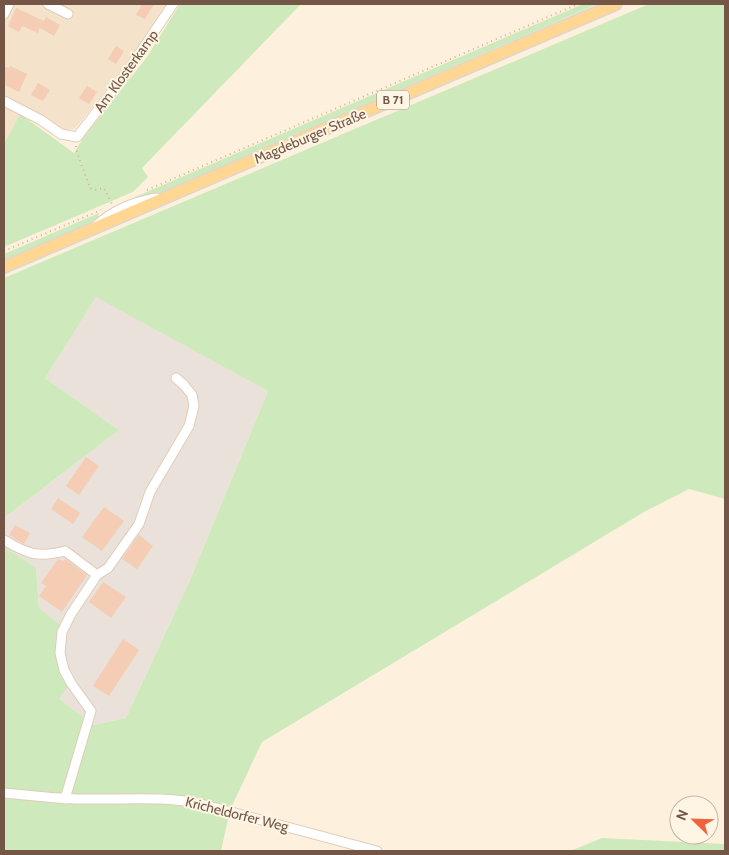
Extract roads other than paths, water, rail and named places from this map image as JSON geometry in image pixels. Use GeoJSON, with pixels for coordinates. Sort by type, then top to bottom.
{"type":"FeatureCollection","features":[{"type":"Feature","properties":{"kind":"main road","name":"Magdeburger Straße"},"geometry":{"type":"LineString","coordinates":[[4,267],[616,4]]}},
{"type":"Feature","properties":{"kind":"street"},"geometry":{"type":"LineString","coordinates":[[4,14],[9,4]]}},
{"type":"Feature","properties":{"kind":"street"},"geometry":{"type":"LineString","coordinates":[[48,4],[68,14]]}},
{"type":"Feature","properties":{"kind":"street","name":"Am Klosterkamp"},"geometry":{"type":"LineString","coordinates":[[4,101],[41,120],[61,134],[77,137],[125,75],[173,4]]}},
{"type":"Feature","properties":{"kind":"street"},"geometry":{"type":"LineString","coordinates":[[65,799],[91,711],[67,677],[62,662],[60,645],[62,632],[71,614],[97,574],[108,568],[139,524],[150,492],[193,416],[192,395],[176,378]]}},
{"type":"Feature","properties":{"kind":"street"},"geometry":{"type":"LineString","coordinates":[[4,540],[30,554],[43,555],[65,551],[97,574]]}},
{"type":"Feature","properties":{"kind":"street","name":"Kricheldorfer Weg"},"geometry":{"type":"LineString","coordinates":[[4,793],[65,799],[143,798],[183,800],[377,851]]}}]}
